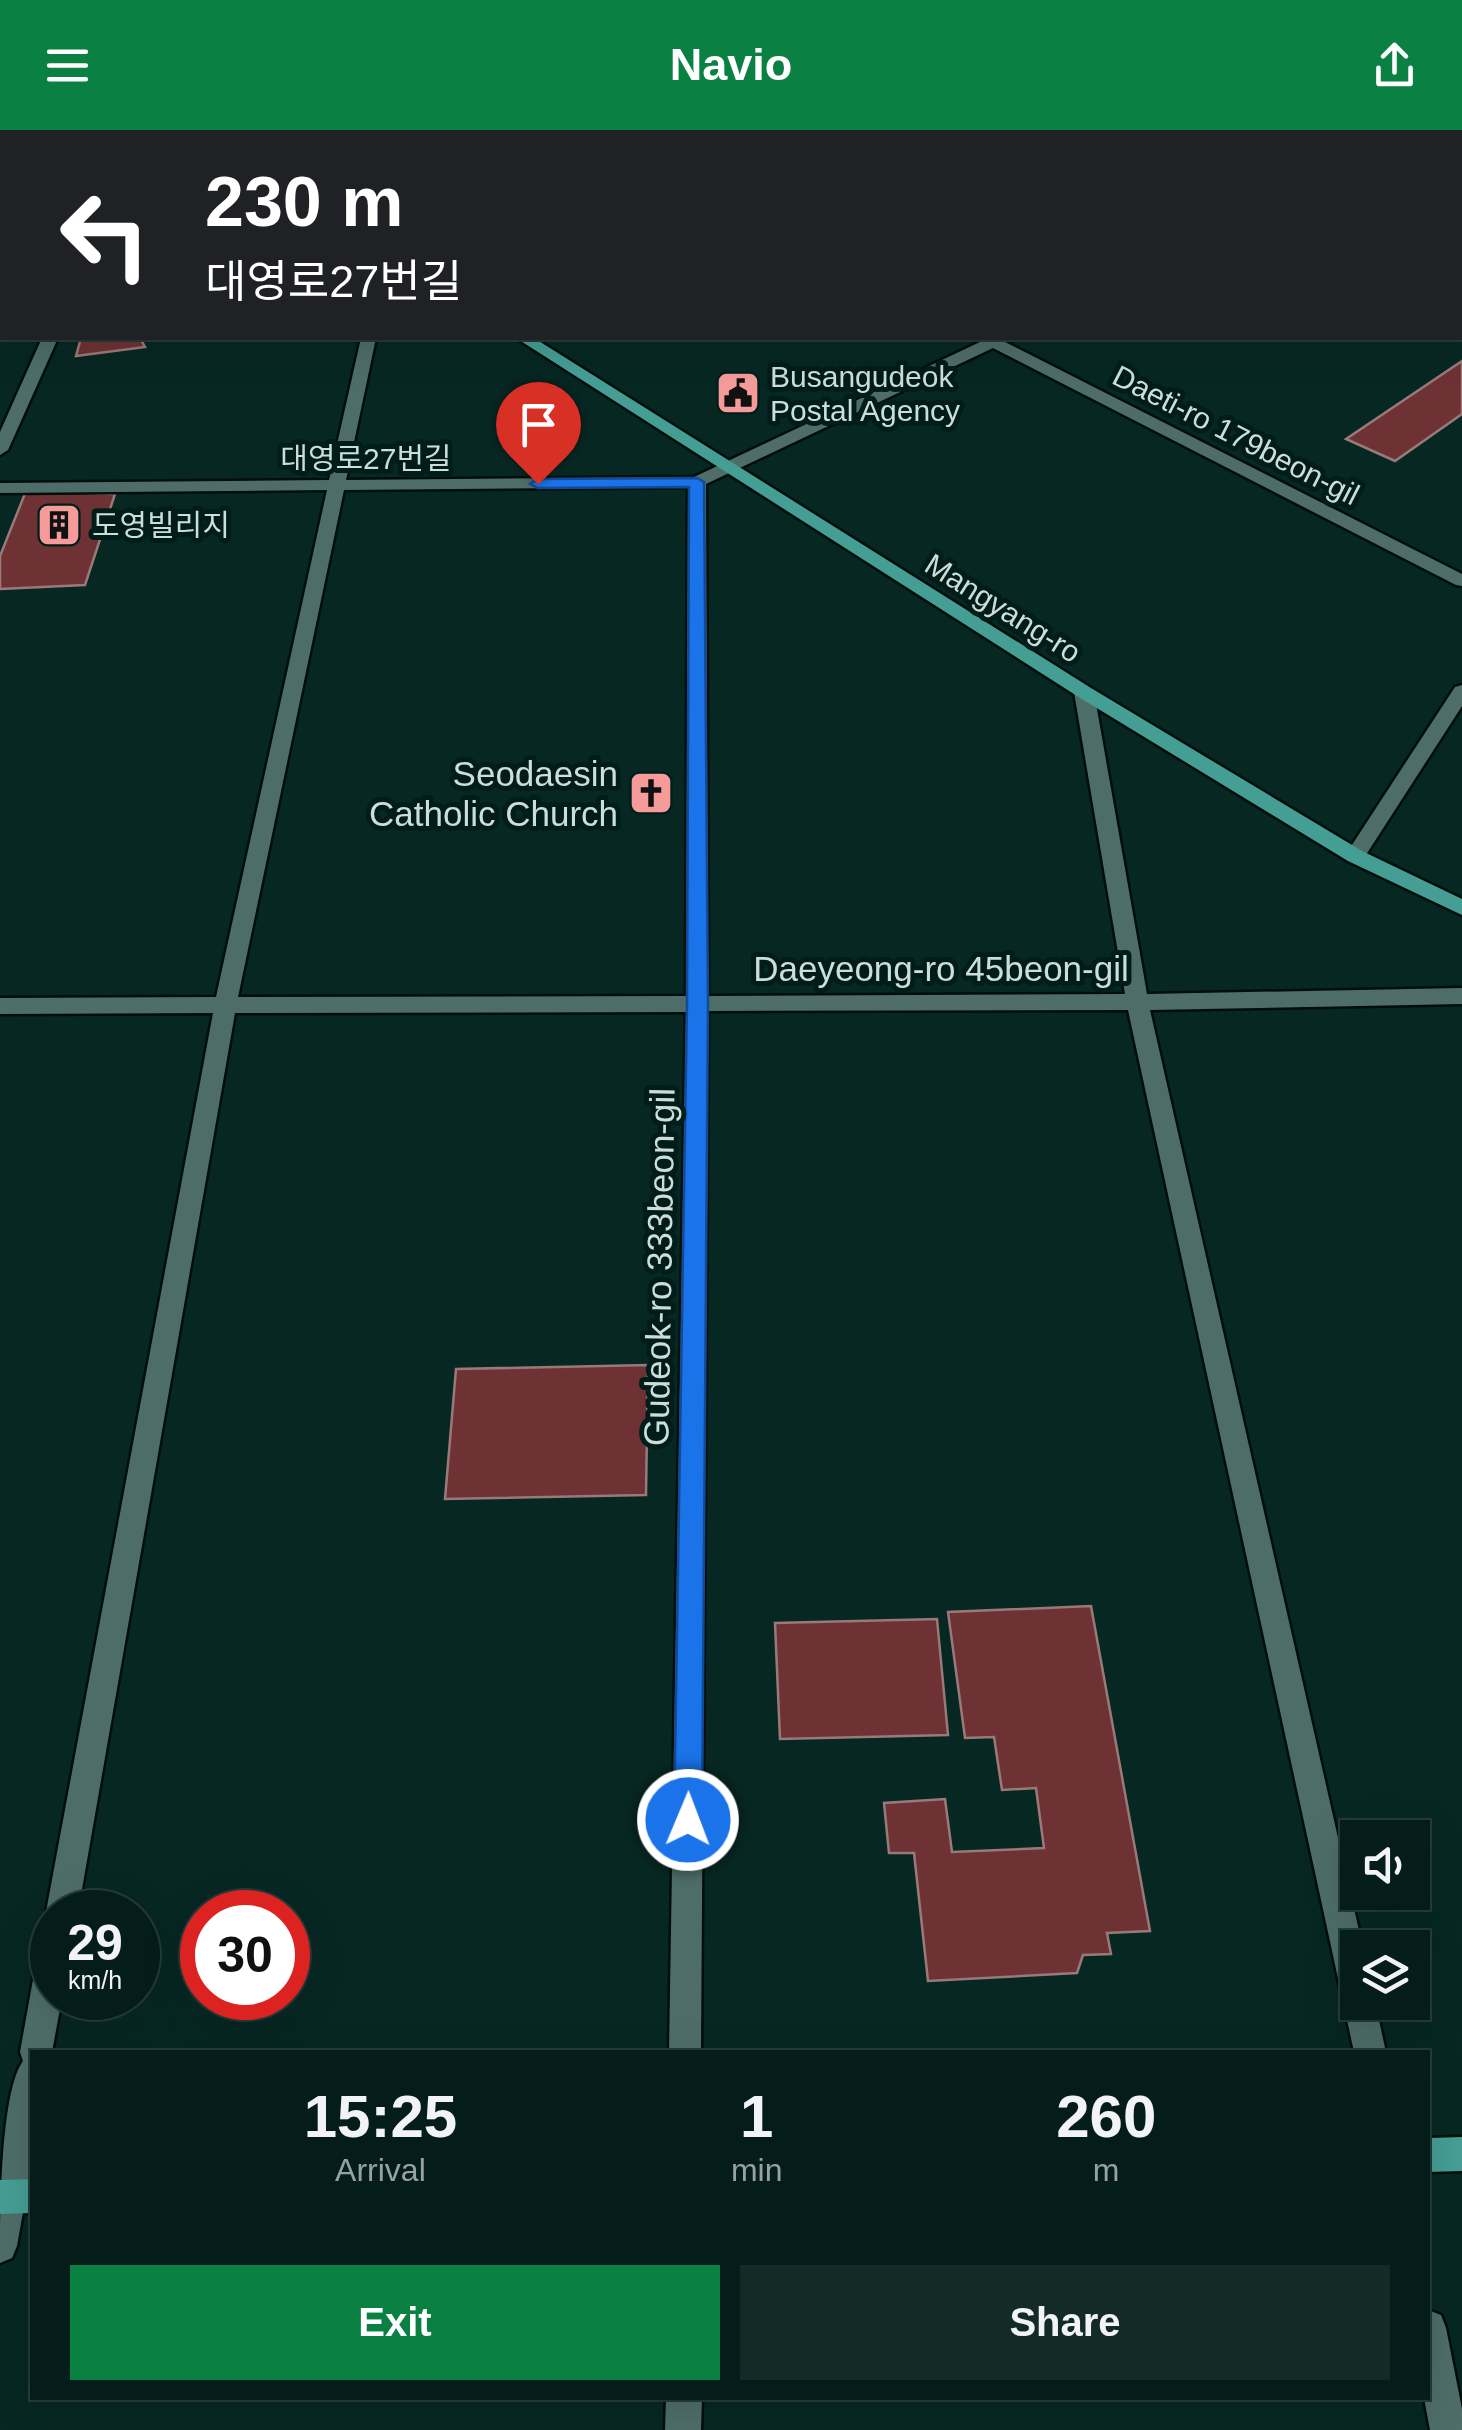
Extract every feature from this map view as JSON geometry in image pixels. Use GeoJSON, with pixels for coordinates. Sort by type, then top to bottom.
{"type":"FeatureCollection","features":[{"type":"Feature","properties":{"kind":"main road","name":"Mangyang-ro"},"geometry":{"type":"LineString","coordinates":[[527,340],[1084,692],[1355,856],[1462,908]]}},
{"type":"Feature","properties":{"kind":"main road"},"geometry":{"type":"LineString","coordinates":[[1430,2156],[1462,2154]]}},
{"type":"Feature","properties":{"kind":"street"},"geometry":{"type":"LineString","coordinates":[[0,450],[49,340]]}},
{"type":"Feature","properties":{"kind":"street"},"geometry":{"type":"LineString","coordinates":[[66,1890],[225,1007],[368,340]]}},
{"type":"Feature","properties":{"kind":"street","name":"대영로27번길"},"geometry":{"type":"LineString","coordinates":[[0,488],[697,482],[991,340]]}},
{"type":"Feature","properties":{"kind":"street","name":"Daeti-ro 179beon-gil"},"geometry":{"type":"LineString","coordinates":[[995,340],[1462,580]]}},
{"type":"Feature","properties":{"kind":"street","name":"Gudeok-ro 333beon-gil"},"geometry":{"type":"LineString","coordinates":[[685,2050],[698,1004],[697,482]]}},
{"type":"Feature","properties":{"kind":"street"},"geometry":{"type":"LineString","coordinates":[[1084,692],[1137,1002],[1344,1930]]}},
{"type":"Feature","properties":{"kind":"street"},"geometry":{"type":"LineString","coordinates":[[1355,856],[1462,692]]}},
{"type":"Feature","properties":{"kind":"street","name":"Daeyeong-ro 45beon-gil"},"geometry":{"type":"LineString","coordinates":[[0,1006],[1137,1002],[1462,996]]}},
{"type":"Feature","properties":{"kind":"street"},"geometry":{"type":"LineString","coordinates":[[36,2050],[42,2020]]}},
{"type":"Feature","properties":{"kind":"street"},"geometry":{"type":"LineString","coordinates":[[1363,2020],[1370,2050]]}},
{"type":"Feature","properties":{"kind":"street"},"geometry":{"type":"LineString","coordinates":[[0,2246],[14,2197],[30,2088]]}},
{"type":"Feature","properties":{"kind":"street"},"geometry":{"type":"LineString","coordinates":[[1430,2338],[1448,2430]]}},
{"type":"Feature","properties":{"kind":"street"},"geometry":{"type":"LineString","coordinates":[[684,2400],[684,2430]]}},
{"type":"Feature","properties":{"kind":"building"},"geometry":{"type":"Polygon","coordinates":[[[80,340],[141,340],[145,347],[76,356],[80,340]]]}},
{"type":"Feature","properties":{"kind":"building"},"geometry":{"type":"Polygon","coordinates":[[[1462,361],[1462,414],[1395,461],[1346,439],[1462,361]]]}},
{"type":"Feature","properties":{"kind":"building","name":"도영빌리지"},"geometry":{"type":"Polygon","coordinates":[[[26,491],[115,494],[85,585],[0,589],[0,556],[26,491]]]}},
{"type":"Feature","properties":{"kind":"building"},"geometry":{"type":"Polygon","coordinates":[[[648,1365],[646,1495],[445,1499],[456,1369],[648,1365]]]}},
{"type":"Feature","properties":{"kind":"building"},"geometry":{"type":"Polygon","coordinates":[[[1091,1606],[1150,1931],[1107,1933],[1111,1954],[1083,1955],[1077,1973],[928,1981],[914,1853],[889,1853],[884,1803],[945,1799],[952,1852],[1044,1848],[1036,1788],[1002,1790],[994,1737],[965,1738],[948,1612],[1091,1606]]]}},
{"type":"Feature","properties":{"kind":"building"},"geometry":{"type":"Polygon","coordinates":[[[937,1619],[948,1735],[780,1739],[775,1623],[937,1619]]]}},
{"type":"Feature","properties":{"kind":"place","name":"Busangudeok Postal Agency"},"geometry":{"type":"Point","coordinates":[738,393]}},
{"type":"Feature","properties":{"kind":"place","name":"도영빌리지"},"geometry":{"type":"Point","coordinates":[59,525]}},
{"type":"Feature","properties":{"kind":"place","name":"Seodaesin Catholic Church"},"geometry":{"type":"Point","coordinates":[651,793]}},
{"type":"Feature","properties":{"kind":"route"},"geometry":{"type":"LineString","coordinates":[[538,484],[697,482],[698,1004],[688,1820]]}}]}
